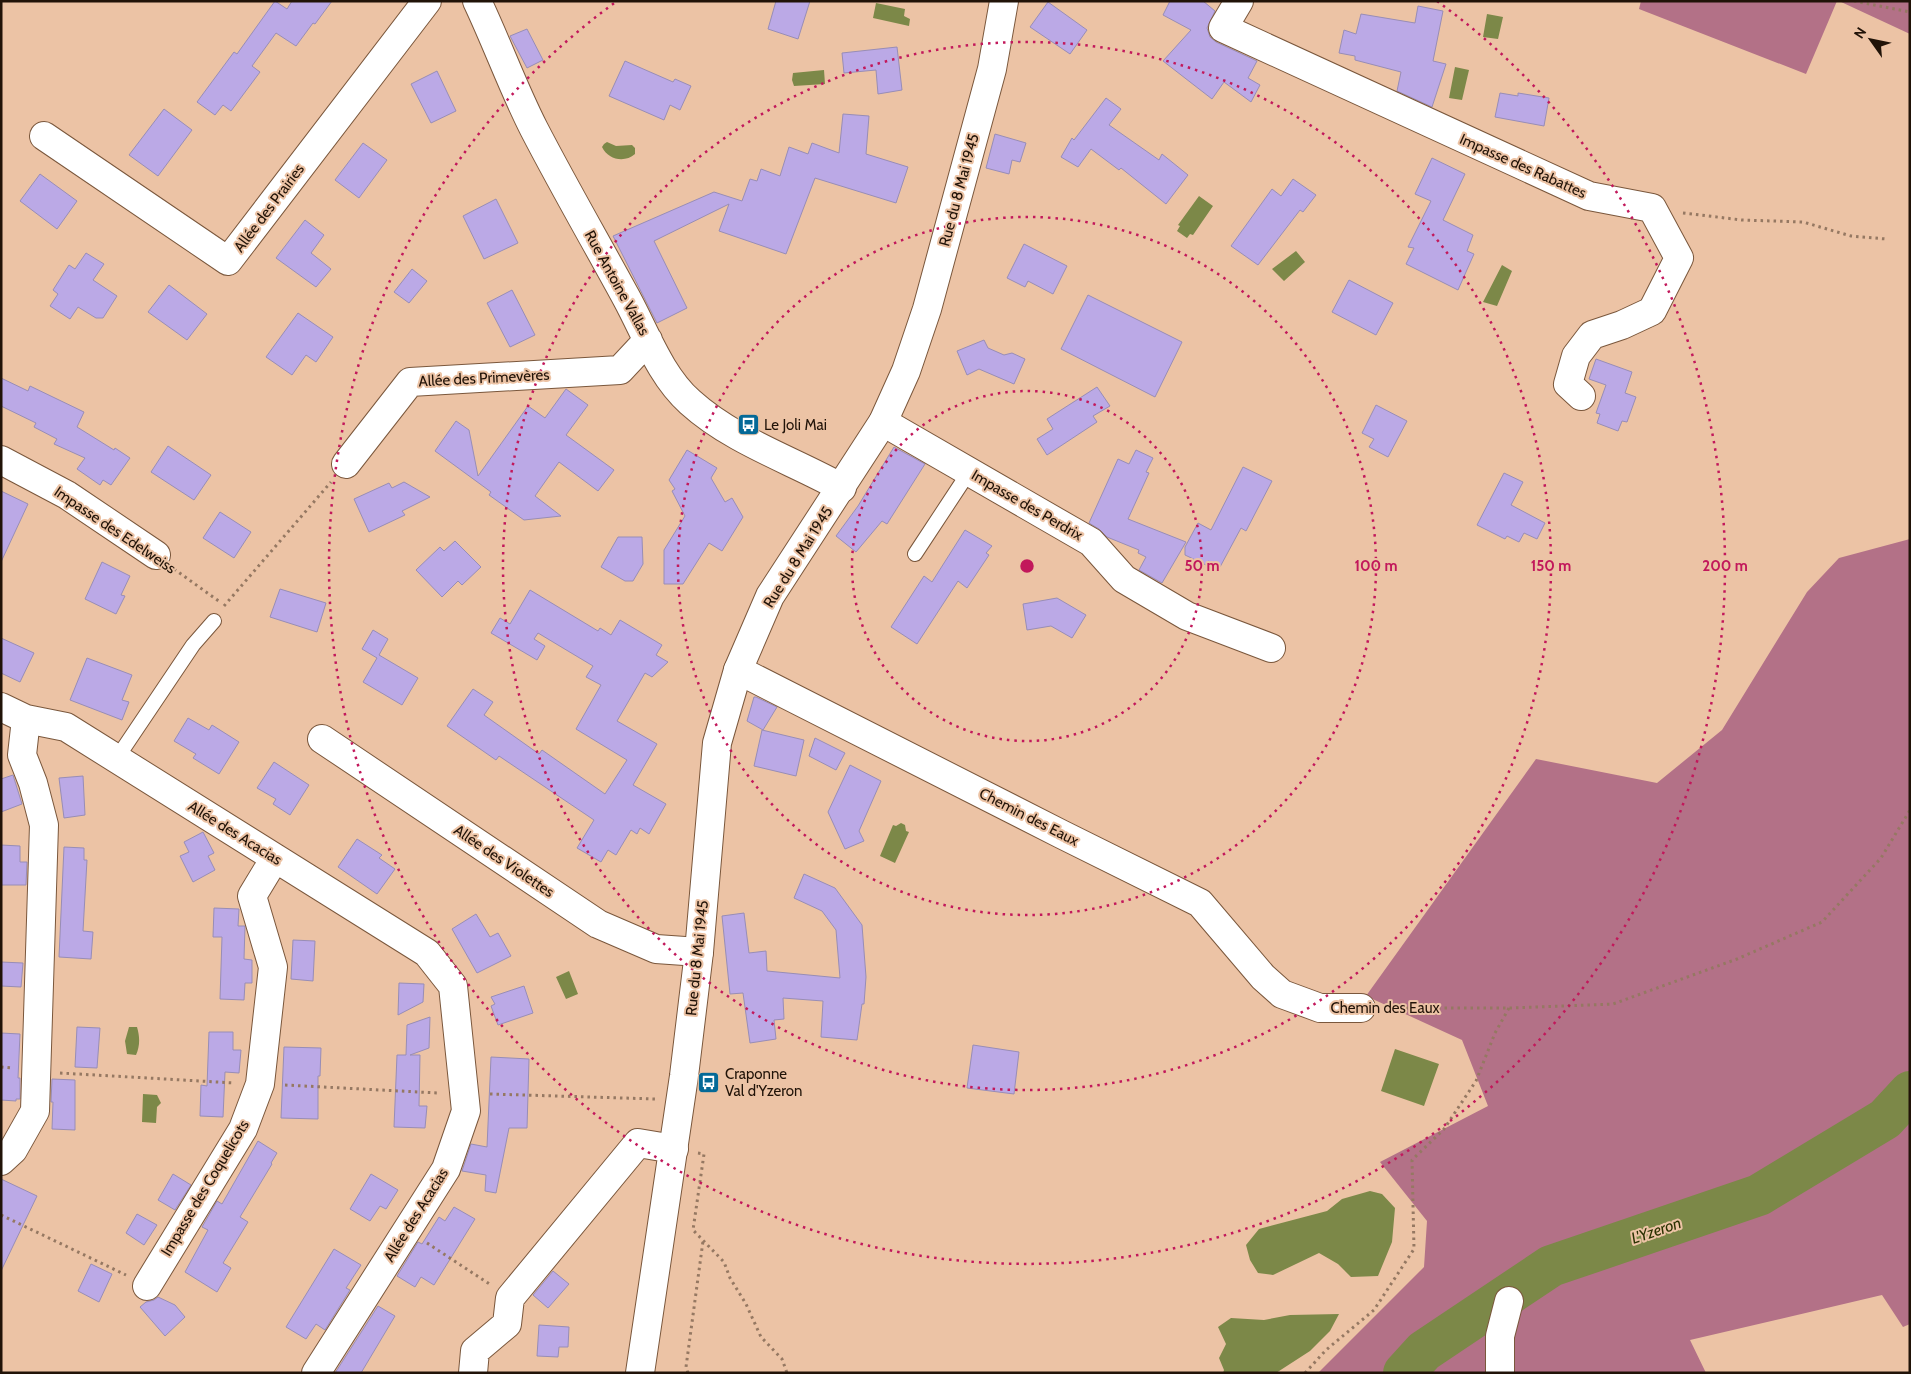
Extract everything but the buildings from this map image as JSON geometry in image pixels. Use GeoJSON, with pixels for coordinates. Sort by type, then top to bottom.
{"type":"FeatureCollection","features":[{"type":"Feature","properties":{"kind":"street","name":"Allée des Prairies"},"geometry":{"type":"LineString","coordinates":[[44,136],[228,261],[427,1]]}},
{"type":"Feature","properties":{"kind":"street","name":"Rue Antoine Vallas"},"geometry":{"type":"LineString","coordinates":[[476,1],[533,127],[661,366],[689,400],[707,416],[739,436],[842,488]]}},
{"type":"Feature","properties":{"kind":"street","name":"Rue du 8 Mai 1945"},"geometry":{"type":"LineString","coordinates":[[640,1373],[674,1149],[699,952],[717,744],[738,670],[770,596],[842,488],[883,422],[906,371],[928,309],[992,69],[1004,1]]}},
{"type":"Feature","properties":{"kind":"street","name":"Impasse des Rabattes"},"geometry":{"type":"LineString","coordinates":[[1239,1],[1223,28],[1589,196],[1652,208]]}},
{"type":"Feature","properties":{"kind":"street"},"geometry":{"type":"LineString","coordinates":[[1581,396],[1568,384],[1576,356],[1592,335],[1622,325],[1652,311],[1679,258],[1652,208]]}},
{"type":"Feature","properties":{"kind":"street","name":"Allée des Primevères"},"geometry":{"type":"LineString","coordinates":[[346,464],[410,382],[620,370],[648,340]]}},
{"type":"Feature","properties":{"kind":"street","name":"Impasse des Perdrix"},"geometry":{"type":"LineString","coordinates":[[883,422],[1091,542],[1124,579],[1187,616],[1271,648]]}},
{"type":"Feature","properties":{"kind":"street","name":"Impasse des Edelweiss"},"geometry":{"type":"LineString","coordinates":[[1,460],[68,495],[156,555]]}},
{"type":"Feature","properties":{"kind":"street","name":"Chemin des Eaux"},"geometry":{"type":"LineString","coordinates":[[738,670],[1200,903],[1263,977],[1282,994],[1320,1008],[1361,1008]]}},
{"type":"Feature","properties":{"kind":"street"},"geometry":{"type":"LineString","coordinates":[[1,706],[26,719],[22,755],[33,783],[44,825],[35,1111],[13,1150],[1,1161]]}},
{"type":"Feature","properties":{"kind":"street","name":"Allée des Acacias"},"geometry":{"type":"LineString","coordinates":[[26,719],[66,727],[116,758],[426,953],[453,986],[466,1111],[446,1169],[316,1373]]}},
{"type":"Feature","properties":{"kind":"street","name":"Allée des Violettes"},"geometry":{"type":"LineString","coordinates":[[322,739],[598,924],[656,949],[699,952]]}},
{"type":"Feature","properties":{"kind":"street","name":"Impasse des Coquelicots"},"geometry":{"type":"LineString","coordinates":[[147,1286],[243,1129],[260,1084],[273,967],[252,896],[274,858]]}},
{"type":"Feature","properties":{"kind":"street"},"geometry":{"type":"LineString","coordinates":[[473,1373],[475,1351],[507,1324],[510,1298],[638,1143],[674,1149]]}},
{"type":"Feature","properties":{"kind":"street"},"geometry":{"type":"LineString","coordinates":[[1500,1373],[1500,1336],[1509,1301]]}},
{"type":"Feature","properties":{"kind":"lane"},"geometry":{"type":"LineString","coordinates":[[915,554],[969,472]]}},
{"type":"Feature","properties":{"kind":"lane"},"geometry":{"type":"LineString","coordinates":[[116,758],[193,645],[214,621]]}},
{"type":"Feature","properties":{"kind":"path"},"geometry":{"type":"LineString","coordinates":[[1854,1],[1910,12]]}},
{"type":"Feature","properties":{"kind":"path"},"geometry":{"type":"LineString","coordinates":[[1652,208],[1742,220],[1803,222],[1852,236],[1886,239]]}},
{"type":"Feature","properties":{"kind":"path"},"geometry":{"type":"LineString","coordinates":[[214,621],[224,606],[346,464]]}},
{"type":"Feature","properties":{"kind":"path","name":"Impasse des Edelweiss"},"geometry":{"type":"LineString","coordinates":[[156,555],[224,606]]}},
{"type":"Feature","properties":{"kind":"path","name":"Chemin des Eaux"},"geometry":{"type":"LineString","coordinates":[[1361,1008],[1509,1008],[1613,1004],[1738,959],[1822,922],[1881,858],[1910,810]]}},
{"type":"Feature","properties":{"kind":"path"},"geometry":{"type":"LineString","coordinates":[[1305,1373],[1326,1350],[1374,1310],[1414,1249],[1412,1160],[1444,1129],[1476,1082],[1495,1032],[1509,1008]]}},
{"type":"Feature","properties":{"kind":"path"},"geometry":{"type":"LineString","coordinates":[[79,1074],[228,1083]]}},
{"type":"Feature","properties":{"kind":"path"},"geometry":{"type":"LineString","coordinates":[[301,1086],[420,1092]]}},
{"type":"Feature","properties":{"kind":"path"},"geometry":{"type":"LineString","coordinates":[[494,1094],[643,1100]]}},
{"type":"Feature","properties":{"kind":"path"},"geometry":{"type":"LineString","coordinates":[[674,1149],[704,1154],[692,1230],[724,1262],[760,1337],[782,1359],[787,1373]]}},
{"type":"Feature","properties":{"kind":"path"},"geometry":{"type":"LineString","coordinates":[[1,1215],[117,1270]]}},
{"type":"Feature","properties":{"kind":"path"},"geometry":{"type":"LineString","coordinates":[[688,1373],[686,1367],[703,1241]]}},
{"type":"Feature","properties":{"kind":"path"},"geometry":{"type":"LineString","coordinates":[[447,1255],[510,1298]]}},
{"type":"Feature","properties":{"kind":"shaded area"},"geometry":{"type":"Polygon","coordinates":[[[1641,1],[1837,1],[1806,74],[1639,9],[1641,1]]]}},
{"type":"Feature","properties":{"kind":"shaded area"},"geometry":{"type":"Polygon","coordinates":[[[1839,1],[1910,1],[1910,34],[1839,1]]]}},
{"type":"Feature","properties":{"kind":"shaded area"},"geometry":{"type":"Polygon","coordinates":[[[876,3],[905,9],[904,16],[910,19],[909,26],[873,18],[876,3]]]}},
{"type":"Feature","properties":{"kind":"shaded area"},"geometry":{"type":"Polygon","coordinates":[[[1487,14],[1503,17],[1498,39],[1483,37],[1487,14]]]}},
{"type":"Feature","properties":{"kind":"shaded area"},"geometry":{"type":"Polygon","coordinates":[[[1455,67],[1469,70],[1462,100],[1449,98],[1455,67]]]}},
{"type":"Feature","properties":{"kind":"shaded area"},"geometry":{"type":"Polygon","coordinates":[[[824,70],[825,84],[794,86],[792,80],[793,73],[824,70]]]}},
{"type":"Feature","properties":{"kind":"shaded area"},"geometry":{"type":"Polygon","coordinates":[[[607,142],[616,146],[632,145],[635,148],[635,154],[626,159],[612,157],[602,147],[607,142]]]}},
{"type":"Feature","properties":{"kind":"shaded area"},"geometry":{"type":"Polygon","coordinates":[[[1199,196],[1213,206],[1193,235],[1190,234],[1187,238],[1177,231],[1180,226],[1178,225],[1199,196]]]}},
{"type":"Feature","properties":{"kind":"shaded area"},"geometry":{"type":"Polygon","coordinates":[[[1296,251],[1305,262],[1284,281],[1272,269],[1296,251]]]}},
{"type":"Feature","properties":{"kind":"shaded area"},"geometry":{"type":"Polygon","coordinates":[[[1502,265],[1512,271],[1497,306],[1483,302],[1502,265]]]}},
{"type":"Feature","properties":{"kind":"shaded area"},"geometry":{"type":"Polygon","coordinates":[[[1910,539],[1910,1324],[1903,1327],[1882,1295],[1690,1340],[1706,1373],[1318,1373],[1424,1267],[1427,1221],[1380,1162],[1488,1106],[1462,1040],[1366,996],[1536,759],[1657,783],[1722,730],[1807,592],[1839,558],[1910,539]]]}},
{"type":"Feature","properties":{"kind":"shaded area"},"geometry":{"type":"Polygon","coordinates":[[[901,823],[905,825],[906,831],[909,832],[895,863],[880,856],[893,825],[896,826],[901,823]]]}},
{"type":"Feature","properties":{"kind":"shaded area"},"geometry":{"type":"Polygon","coordinates":[[[569,971],[578,994],[566,999],[556,977],[569,971]]]}},
{"type":"Feature","properties":{"kind":"shaded area"},"geometry":{"type":"Polygon","coordinates":[[[129,1027],[137,1027],[138,1031],[139,1045],[136,1055],[127,1054],[125,1041],[129,1027]]]}},
{"type":"Feature","properties":{"kind":"shaded area"},"geometry":{"type":"Polygon","coordinates":[[[1395,1049],[1439,1064],[1424,1106],[1381,1091],[1395,1049]]]}},
{"type":"Feature","properties":{"kind":"shaded area"},"geometry":{"type":"Polygon","coordinates":[[[143,1094],[157,1095],[161,1103],[157,1107],[156,1123],[142,1122],[143,1094]]]}},
{"type":"Feature","properties":{"kind":"shaded area"},"geometry":{"type":"Polygon","coordinates":[[[1370,1191],[1382,1194],[1395,1208],[1392,1242],[1378,1276],[1351,1277],[1338,1264],[1319,1253],[1273,1275],[1258,1273],[1250,1260],[1246,1245],[1259,1229],[1327,1211],[1342,1199],[1370,1191]]]}},
{"type":"Feature","properties":{"kind":"shaded area"},"geometry":{"type":"Polygon","coordinates":[[[1339,1314],[1330,1331],[1310,1351],[1276,1373],[1223,1373],[1224,1370],[1219,1358],[1226,1344],[1218,1327],[1231,1318],[1264,1320],[1290,1315],[1339,1314]]]}},
{"type":"Feature","properties":{"kind":"waterway","name":"L'Yzeron"},"geometry":{"type":"LineString","coordinates":[[1404,1373],[1424,1351],[1551,1266],[1759,1195],[1885,1119],[1910,1092]]}},
{"type":"Feature","properties":{"kind":"place","name":"Le Joli Mai"},"geometry":{"type":"Point","coordinates":[748,425]}},
{"type":"Feature","properties":{"kind":"place","name":"Craponne Val d'Yzeron"},"geometry":{"type":"Point","coordinates":[709,1083]}}]}
